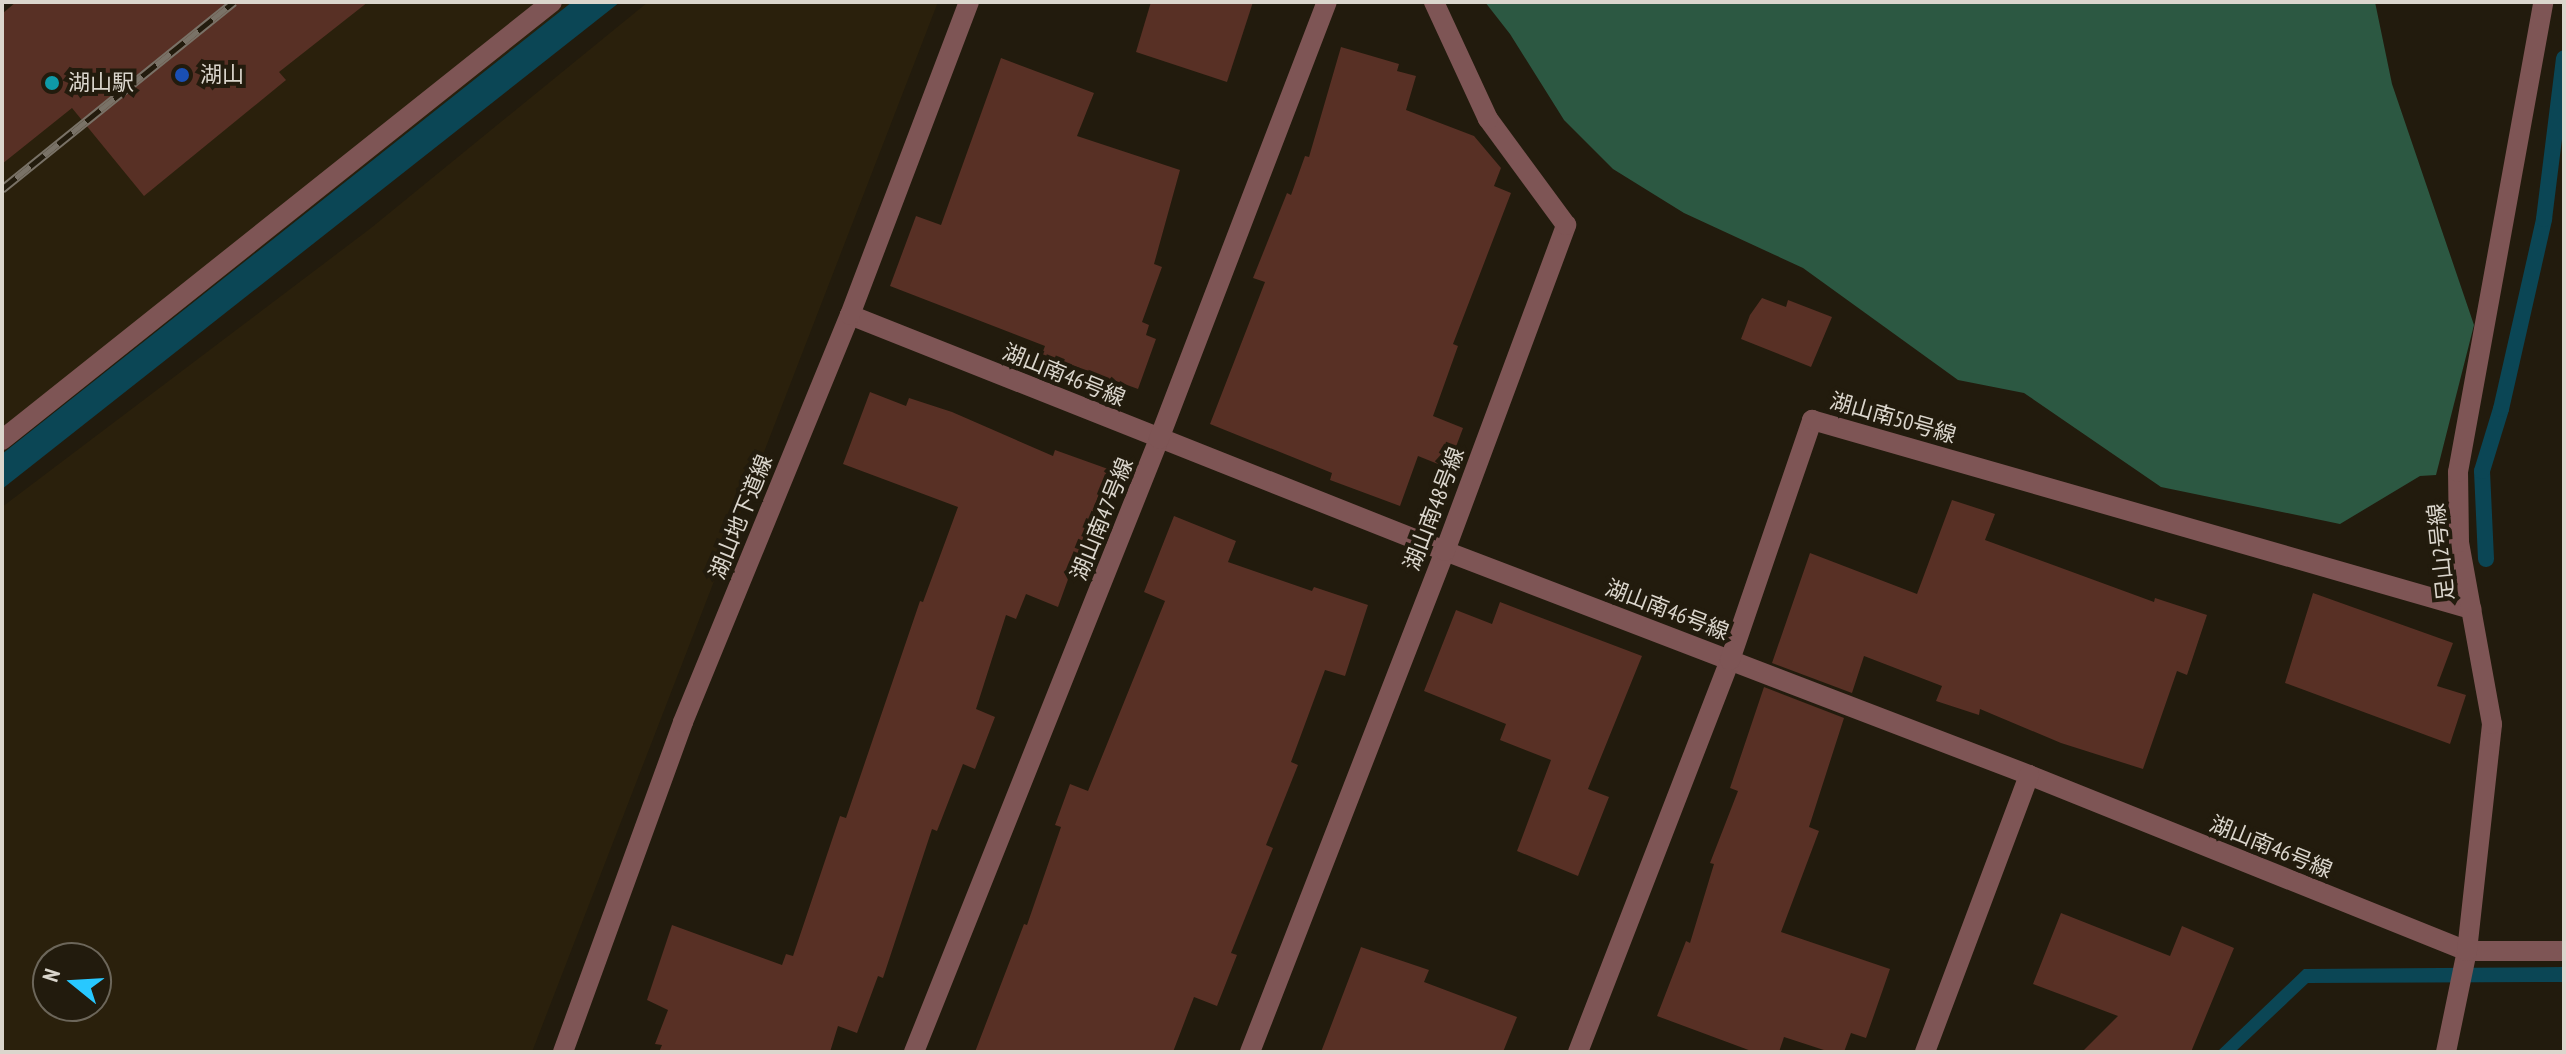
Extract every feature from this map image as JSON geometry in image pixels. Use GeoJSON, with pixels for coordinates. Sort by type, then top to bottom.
{"type":"FeatureCollection","features":[{"type":"Feature","properties":{"kind":"street"},"geometry":{"type":"LineString","coordinates":[[2,440],[552,2]]}},
{"type":"Feature","properties":{"kind":"street","name":"湖山地下道線"},"geometry":{"type":"LineString","coordinates":[[563,1052],[683,722],[850,315],[969,2]]}},
{"type":"Feature","properties":{"kind":"street","name":"湖山南47号線"},"geometry":{"type":"LineString","coordinates":[[914,1052],[1159,439],[1327,2]]}},
{"type":"Feature","properties":{"kind":"street","name":"湖山南48号線"},"geometry":{"type":"LineString","coordinates":[[1250,1052],[1445,551],[1566,225],[1488,119],[1434,2]]}},
{"type":"Feature","properties":{"kind":"street","name":"足山2号線"},"geometry":{"type":"LineString","coordinates":[[2446,1052],[2467,951],[2492,724],[2459,542],[2458,472],[2543,2]]}},
{"type":"Feature","properties":{"kind":"street","name":"湖山南46号線"},"geometry":{"type":"LineString","coordinates":[[850,315],[1445,551],[2029,775],[2467,951]]}},
{"type":"Feature","properties":{"kind":"street","name":"湖山南50号線"},"geometry":{"type":"LineString","coordinates":[[1578,1052],[1730,660],[1812,420],[2471,609]]}},
{"type":"Feature","properties":{"kind":"street"},"geometry":{"type":"LineString","coordinates":[[1925,1052],[2029,775]]}},
{"type":"Feature","properties":{"kind":"street"},"geometry":{"type":"LineString","coordinates":[[2467,951],[2564,951]]}},
{"type":"Feature","properties":{"kind":"shaded area"},"geometry":{"type":"Polygon","coordinates":[[[15,2],[572,2],[2,453],[2,13],[15,2]]]}},
{"type":"Feature","properties":{"kind":"shaded area"},"geometry":{"type":"Polygon","coordinates":[[[648,2],[938,2],[532,1052],[2,1052],[2,507],[371,228],[648,2]]]}},
{"type":"Feature","properties":{"kind":"green space"},"geometry":{"type":"Polygon","coordinates":[[[1485,2],[2375,2],[2392,84],[2474,325],[2436,475],[2420,476],[2340,524],[2161,487],[2024,393],[1958,380],[1803,268],[1684,213],[1613,169],[1564,120],[1510,34],[1485,2]]]}},
{"type":"Feature","properties":{"kind":"water"},"geometry":{"type":"Polygon","coordinates":[[[572,2],[620,2],[2,489],[2,454],[572,2]]]}},
{"type":"Feature","properties":{"kind":"water"},"geometry":{"type":"Polygon","coordinates":[[[2564,967],[2564,982],[2308,983],[2235,1052],[2217,1052],[2304,969],[2564,967]]]}},
{"type":"Feature","properties":{"kind":"building"},"geometry":{"type":"Polygon","coordinates":[[[16,2],[368,2],[279,72],[286,80],[144,196],[72,108],[2,164],[2,14],[16,2]]]}},
{"type":"Feature","properties":{"kind":"building"},"geometry":{"type":"Polygon","coordinates":[[[1151,2],[1253,2],[1227,82],[1136,52],[1151,2]]]}},
{"type":"Feature","properties":{"kind":"building"},"geometry":{"type":"Polygon","coordinates":[[[1341,47],[1399,64],[1397,71],[1416,76],[1406,110],[1474,136],[1501,168],[1494,186],[1511,193],[1453,344],[1458,346],[1433,416],[1463,428],[1448,468],[1418,456],[1400,506],[1330,480],[1332,473],[1210,424],[1265,282],[1253,278],[1287,193],[1291,195],[1305,156],[1309,157],[1341,47]]]}},
{"type":"Feature","properties":{"kind":"building"},"geometry":{"type":"Polygon","coordinates":[[[1001,58],[1094,93],[1077,136],[1180,170],[1154,264],[1162,267],[1142,322],[1149,325],[1146,335],[1156,339],[1138,389],[1042,354],[1045,346],[890,286],[916,216],[941,225],[1001,58]]]}},
{"type":"Feature","properties":{"kind":"building"},"geometry":{"type":"Polygon","coordinates":[[[1762,298],[1786,307],[1788,300],[1832,317],[1811,367],[1741,339],[1750,315],[1762,298]]]}},
{"type":"Feature","properties":{"kind":"building"},"geometry":{"type":"Polygon","coordinates":[[[870,392],[906,406],[909,398],[952,412],[1053,456],[1055,450],[1108,469],[1058,607],[1026,594],[1016,619],[1006,615],[976,709],[995,717],[975,769],[963,764],[937,831],[932,829],[883,978],[878,976],[857,1033],[838,1026],[830,1052],[659,1052],[662,1045],[655,1044],[668,1010],[647,1000],[672,925],[782,965],[786,954],[793,956],[840,816],[846,818],[920,601],[923,602],[958,507],[843,464],[870,392]]]}},
{"type":"Feature","properties":{"kind":"building"},"geometry":{"type":"Polygon","coordinates":[[[1952,500],[1995,514],[1985,540],[2154,602],[2155,598],[2207,615],[2187,675],[2177,671],[2143,769],[2061,743],[1980,709],[1979,715],[1936,701],[1942,686],[1864,656],[1852,693],[1772,663],[1810,553],[1917,594],[1952,500]]]}},
{"type":"Feature","properties":{"kind":"building"},"geometry":{"type":"Polygon","coordinates":[[[1174,516],[1236,541],[1228,562],[1312,591],[1314,587],[1368,605],[1345,676],[1325,670],[1291,762],[1298,765],[1266,845],[1273,848],[1231,953],[1237,955],[1217,1006],[1194,997],[1173,1052],[975,1052],[1024,924],[1027,925],[1061,827],[1055,825],[1070,784],[1088,791],[1165,601],[1144,592],[1174,516]]]}},
{"type":"Feature","properties":{"kind":"building"},"geometry":{"type":"Polygon","coordinates":[[[2313,593],[2453,643],[2437,686],[2466,695],[2450,744],[2285,683],[2313,593]]]}},
{"type":"Feature","properties":{"kind":"building"},"geometry":{"type":"Polygon","coordinates":[[[1500,602],[1642,656],[1588,789],[1609,797],[1578,876],[1517,851],[1551,760],[1500,740],[1506,724],[1424,691],[1456,610],[1492,624],[1500,602]]]}},
{"type":"Feature","properties":{"kind":"building"},"geometry":{"type":"Polygon","coordinates":[[[1764,687],[1844,718],[1809,827],[1819,831],[1781,932],[1890,969],[1866,1038],[1851,1033],[1844,1052],[1830,1052],[1784,1037],[1779,1052],[1754,1052],[1657,1016],[1686,941],[1690,943],[1714,864],[1710,863],[1738,791],[1730,788],[1764,687]]]}},
{"type":"Feature","properties":{"kind":"building"},"geometry":{"type":"Polygon","coordinates":[[[2061,913],[2170,956],[2182,926],[2234,948],[2191,1052],[2082,1052],[2118,1016],[2033,984],[2061,913]]]}},
{"type":"Feature","properties":{"kind":"building"},"geometry":{"type":"Polygon","coordinates":[[[1361,947],[1429,970],[1424,982],[1517,1017],[1503,1052],[1321,1052],[1361,947]]]}},
{"type":"Feature","properties":{"kind":"waterway"},"geometry":{"type":"LineString","coordinates":[[2486,559],[2482,471],[2501,409],[2544,219],[2564,58]]}},
{"type":"Feature","properties":{"kind":"railway"},"geometry":{"type":"LineString","coordinates":[[2,189],[234,2]]}},
{"type":"Feature","properties":{"kind":"place","name":"湖山"},"geometry":{"type":"Point","coordinates":[182,75]}},
{"type":"Feature","properties":{"kind":"place","name":"湖山駅"},"geometry":{"type":"Point","coordinates":[52,83]}}]}
